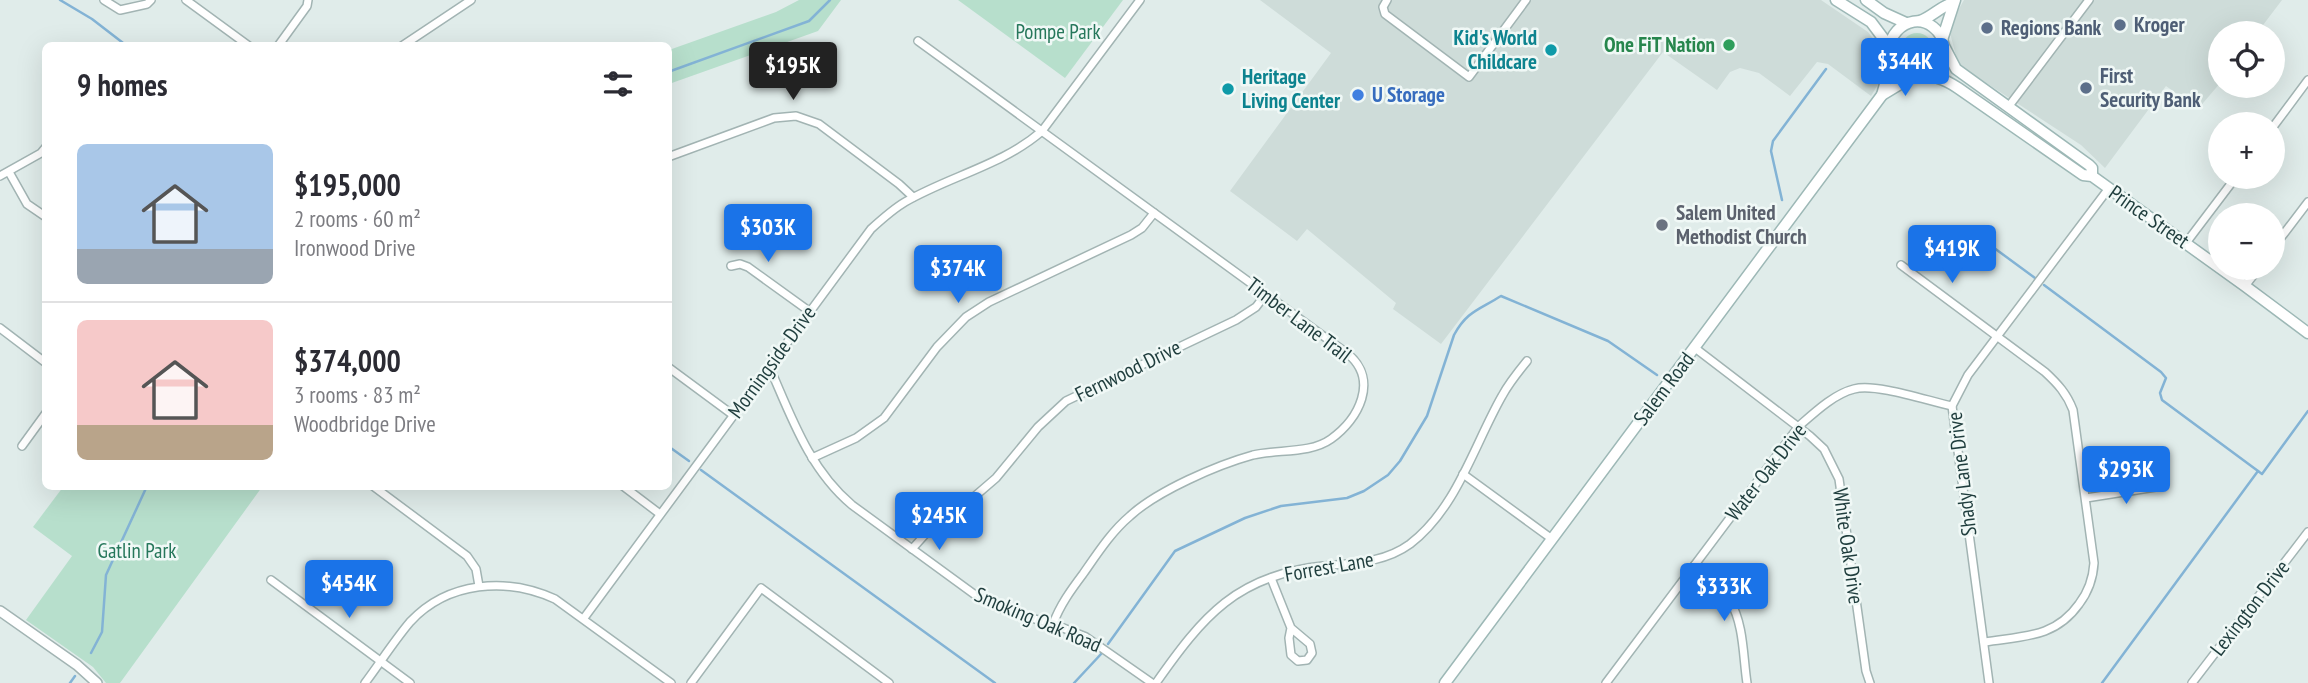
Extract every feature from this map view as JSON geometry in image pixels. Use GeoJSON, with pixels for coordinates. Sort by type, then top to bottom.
{"type":"FeatureCollection","features":[{"type":"Feature","properties":{"kind":"main road"},"geometry":{"type":"LineString","coordinates":[[1836,0],[1871,22],[1889,46],[1892,59],[1901,71],[1920,75],[1938,65],[1954,2],[1920,22],[1906,23],[1884,13],[1866,0]]}},
{"type":"Feature","properties":{"kind":"main road"},"geometry":{"type":"LineString","coordinates":[[1920,22],[1934,27],[1956,69],[2089,164]]}},
{"type":"Feature","properties":{"kind":"main road"},"geometry":{"type":"LineString","coordinates":[[1889,46],[1895,32],[1906,23]]}},
{"type":"Feature","properties":{"kind":"main road","name":"Salem Road"},"geometry":{"type":"LineString","coordinates":[[1445,683],[1882,95],[1892,59]]}},
{"type":"Feature","properties":{"kind":"main road","name":"Salem Road"},"geometry":{"type":"LineString","coordinates":[[1882,95],[1920,75]]}},
{"type":"Feature","properties":{"kind":"main road","name":"Prince Street"},"geometry":{"type":"LineString","coordinates":[[1920,75],[1947,81],[2083,175],[2092,176],[2308,333]]}},
{"type":"Feature","properties":{"kind":"main road","name":"Prince Street"},"geometry":{"type":"LineString","coordinates":[[2038,143],[2048,145],[2082,168],[2089,164],[2092,176]]}},
{"type":"Feature","properties":{"kind":"street"},"geometry":{"type":"LineString","coordinates":[[104,0],[120,10],[147,4],[151,0]]}},
{"type":"Feature","properties":{"kind":"street"},"geometry":{"type":"LineString","coordinates":[[187,0],[244,42]]}},
{"type":"Feature","properties":{"kind":"street"},"geometry":{"type":"LineString","coordinates":[[281,42],[307,6],[307,0]]}},
{"type":"Feature","properties":{"kind":"street"},"geometry":{"type":"LineString","coordinates":[[408,42],[471,0]]}},
{"type":"Feature","properties":{"kind":"street","name":"Morningside Drive"},"geometry":{"type":"LineString","coordinates":[[583,618],[871,229],[892,210],[914,197],[1026,145],[1042,131],[1140,0]]}},
{"type":"Feature","properties":{"kind":"street"},"geometry":{"type":"LineString","coordinates":[[1387,0],[1383,11],[1469,77],[1526,0]]}},
{"type":"Feature","properties":{"kind":"street"},"geometry":{"type":"LineString","coordinates":[[2009,106],[2089,0]]}},
{"type":"Feature","properties":{"kind":"street","name":"Timber Lane Trail"},"geometry":{"type":"LineString","coordinates":[[918,41],[1348,354],[1364,376],[1365,389],[1356,411],[1345,426],[1326,442],[1241,459],[1153,498],[1130,515],[1104,545],[1058,609],[1053,624]]}},
{"type":"Feature","properties":{"kind":"street"},"geometry":{"type":"LineString","coordinates":[[2284,112],[2308,80]]}},
{"type":"Feature","properties":{"kind":"street"},"geometry":{"type":"LineString","coordinates":[[672,156],[775,118],[796,116],[819,124],[914,197]]}},
{"type":"Feature","properties":{"kind":"street"},"geometry":{"type":"LineString","coordinates":[[0,176],[42,152]]}},
{"type":"Feature","properties":{"kind":"street"},"geometry":{"type":"LineString","coordinates":[[9,172],[27,204],[42,214]]}},
{"type":"Feature","properties":{"kind":"street","name":"Shady Lane Drive"},"geometry":{"type":"LineString","coordinates":[[1989,683],[1952,406],[1968,375],[2109,188]]}},
{"type":"Feature","properties":{"kind":"street"},"geometry":{"type":"LineString","coordinates":[[2186,243],[2227,189]]}},
{"type":"Feature","properties":{"kind":"street"},"geometry":{"type":"LineString","coordinates":[[2285,232],[2308,202]]}},
{"type":"Feature","properties":{"kind":"street"},"geometry":{"type":"LineString","coordinates":[[812,458],[856,438],[884,418],[937,347],[966,317],[989,302],[1131,235],[1142,228],[1154,213]]}},
{"type":"Feature","properties":{"kind":"street"},"geometry":{"type":"LineString","coordinates":[[731,266],[740,264],[748,267],[809,311]]}},
{"type":"Feature","properties":{"kind":"street"},"geometry":{"type":"LineString","coordinates":[[1901,265],[2060,385],[2073,410],[2094,576],[2073,613],[2049,631],[1985,642]]}},
{"type":"Feature","properties":{"kind":"street"},"geometry":{"type":"LineString","coordinates":[[2245,286],[2250,280]]}},
{"type":"Feature","properties":{"kind":"street","name":"Fernwood Drive"},"geometry":{"type":"LineString","coordinates":[[912,549],[930,529],[960,509],[996,478],[1038,428],[1066,401],[1236,320],[1256,307],[1265,295]]}},
{"type":"Feature","properties":{"kind":"street"},"geometry":{"type":"LineString","coordinates":[[0,328],[42,360]]}},
{"type":"Feature","properties":{"kind":"street","name":"White Oak Drive"},"geometry":{"type":"LineString","coordinates":[[1695,348],[1799,426],[1824,449],[1839,479],[1866,671],[1870,683]]}},
{"type":"Feature","properties":{"kind":"street","name":"Forrest Lane"},"geometry":{"type":"LineString","coordinates":[[1154,683],[1210,613],[1247,588],[1299,569],[1370,561],[1398,551],[1426,529],[1463,474],[1502,396],[1527,361]]}},
{"type":"Feature","properties":{"kind":"street","name":"Smoking Oak Road"},"geometry":{"type":"LineString","coordinates":[[769,366],[812,458],[828,483],[839,494],[958,584],[990,604],[1053,624],[1094,641],[1154,683]]}},
{"type":"Feature","properties":{"kind":"street"},"geometry":{"type":"LineString","coordinates":[[672,370],[733,415]]}},
{"type":"Feature","properties":{"kind":"street","name":"Water Oak Drive"},"geometry":{"type":"LineString","coordinates":[[1606,683],[1799,426],[1842,394],[1863,387],[1952,406]]}},
{"type":"Feature","properties":{"kind":"street"},"geometry":{"type":"LineString","coordinates":[[22,446],[42,418]]}},
{"type":"Feature","properties":{"kind":"street"},"geometry":{"type":"LineString","coordinates":[[1463,474],[1552,539]]}},
{"type":"Feature","properties":{"kind":"street"},"geometry":{"type":"LineString","coordinates":[[2086,498],[2162,486]]}},
{"type":"Feature","properties":{"kind":"street"},"geometry":{"type":"LineString","coordinates":[[378,490],[467,556],[476,569],[479,586]]}},
{"type":"Feature","properties":{"kind":"street"},"geometry":{"type":"LineString","coordinates":[[628,490],[660,514]]}},
{"type":"Feature","properties":{"kind":"street","name":"Lexington Drive"},"geometry":{"type":"LineString","coordinates":[[2192,683],[2304,544],[2308,532]]}},
{"type":"Feature","properties":{"kind":"street"},"geometry":{"type":"LineString","coordinates":[[1693,566],[1730,600],[1739,625],[1746,683]]}},
{"type":"Feature","properties":{"kind":"street"},"geometry":{"type":"LineString","coordinates":[[1271,578],[1292,628],[1310,644],[1312,653],[1307,660],[1298,661],[1291,655],[1289,638],[1292,628]]}},
{"type":"Feature","properties":{"kind":"street"},"geometry":{"type":"LineString","coordinates":[[271,580],[410,683]]}},
{"type":"Feature","properties":{"kind":"street"},"geometry":{"type":"LineString","coordinates":[[365,683],[421,612],[448,596],[479,586],[505,584],[539,592],[562,603],[671,683]]}},
{"type":"Feature","properties":{"kind":"street"},"geometry":{"type":"LineString","coordinates":[[691,683],[761,588],[889,683]]}},
{"type":"Feature","properties":{"kind":"street"},"geometry":{"type":"LineString","coordinates":[[0,611],[77,664],[97,683]]}},
{"type":"Feature","properties":{"kind":"shaded area"},"geometry":{"type":"Polygon","coordinates":[[[1260,0],[1821,0],[1868,32],[1882,58],[1883,76],[1871,96],[1828,64],[1817,62],[1790,96],[1759,73],[1740,68],[1730,72],[1717,90],[1663,52],[1441,344],[1393,309],[1396,303],[1307,229],[1297,241],[1230,191],[1331,53],[1260,0]]]}},
{"type":"Feature","properties":{"kind":"shaded area"},"geometry":{"type":"Polygon","coordinates":[[[1964,0],[2282,0],[2266,21],[2208,21],[2208,97],[2198,109],[2166,86],[2105,168],[2081,145],[1962,67],[1950,33],[1952,21],[1964,0]]]}},
{"type":"Feature","properties":{"kind":"green space"},"geometry":{"type":"Polygon","coordinates":[[[799,0],[841,0],[818,31],[672,83],[672,49],[776,12],[799,0]]]}},
{"type":"Feature","properties":{"kind":"green space","name":"Pompe Park"},"geometry":{"type":"Polygon","coordinates":[[[958,0],[1123,0],[1065,78],[958,0]]]}},
{"type":"Feature","properties":{"kind":"green space"},"geometry":{"type":"Polygon","coordinates":[[[1917,33],[1928,38],[1933,49],[1928,60],[1917,65],[1906,60],[1901,49],[1906,38],[1917,33]]]}},
{"type":"Feature","properties":{"kind":"green space","name":"Gatlin Park"},"geometry":{"type":"Polygon","coordinates":[[[61,490],[260,490],[120,683],[106,683],[93,667],[26,620],[72,556],[33,527],[61,490]]]}},
{"type":"Feature","properties":{"kind":"waterway"},"geometry":{"type":"LineString","coordinates":[[60,0],[92,19],[122,42]]}},
{"type":"Feature","properties":{"kind":"waterway"},"geometry":{"type":"LineString","coordinates":[[672,71],[809,21],[830,0]]}},
{"type":"Feature","properties":{"kind":"waterway"},"geometry":{"type":"LineString","coordinates":[[1782,200],[1771,151],[1773,141],[1826,69]]}},
{"type":"Feature","properties":{"kind":"waterway"},"geometry":{"type":"LineString","coordinates":[[1971,231],[2035,278]]}},
{"type":"Feature","properties":{"kind":"waterway"},"geometry":{"type":"LineString","coordinates":[[2044,285],[2161,372],[2166,378],[2160,393],[2162,400],[2258,471]]}},
{"type":"Feature","properties":{"kind":"waterway"},"geometry":{"type":"LineString","coordinates":[[1108,644],[1175,551],[1245,518],[1281,506],[1347,498],[1364,491],[1388,475],[1400,461],[1427,416],[1459,327],[1474,312],[1501,296],[1608,341],[1657,375]]}},
{"type":"Feature","properties":{"kind":"waterway"},"geometry":{"type":"LineString","coordinates":[[2102,683],[2258,471],[2262,474],[2308,411]]}},
{"type":"Feature","properties":{"kind":"waterway"},"geometry":{"type":"LineString","coordinates":[[672,449],[689,461]]}},
{"type":"Feature","properties":{"kind":"waterway"},"geometry":{"type":"LineString","coordinates":[[701,470],[995,683]]}},
{"type":"Feature","properties":{"kind":"waterway"},"geometry":{"type":"LineString","coordinates":[[91,653],[102,632],[106,575],[145,490]]}},
{"type":"Feature","properties":{"kind":"waterway"},"geometry":{"type":"LineString","coordinates":[[1074,683],[1102,653]]}},
{"type":"Feature","properties":{"kind":"waterway"},"geometry":{"type":"LineString","coordinates":[[70,683],[75,676]]}},
{"type":"Feature","properties":{"kind":"place","name":"Kroger"},"geometry":{"type":"Point","coordinates":[2120,25]}},
{"type":"Feature","properties":{"kind":"place","name":"Regions Bank"},"geometry":{"type":"Point","coordinates":[1987,28]}},
{"type":"Feature","properties":{"kind":"place","name":"One FiT Nation"},"geometry":{"type":"Point","coordinates":[1729,45]}},
{"type":"Feature","properties":{"kind":"place","name":"Kid's World Childcare"},"geometry":{"type":"Point","coordinates":[1551,50]}},
{"type":"Feature","properties":{"kind":"place","name":"First Security Bank"},"geometry":{"type":"Point","coordinates":[2086,88]}},
{"type":"Feature","properties":{"kind":"place","name":"Heritage Living Center"},"geometry":{"type":"Point","coordinates":[1228,89]}},
{"type":"Feature","properties":{"kind":"place","name":"U Storage"},"geometry":{"type":"Point","coordinates":[1358,95]}},
{"type":"Feature","properties":{"kind":"place","name":"Salem United Methodist Church"},"geometry":{"type":"Point","coordinates":[1662,225]}}]}
